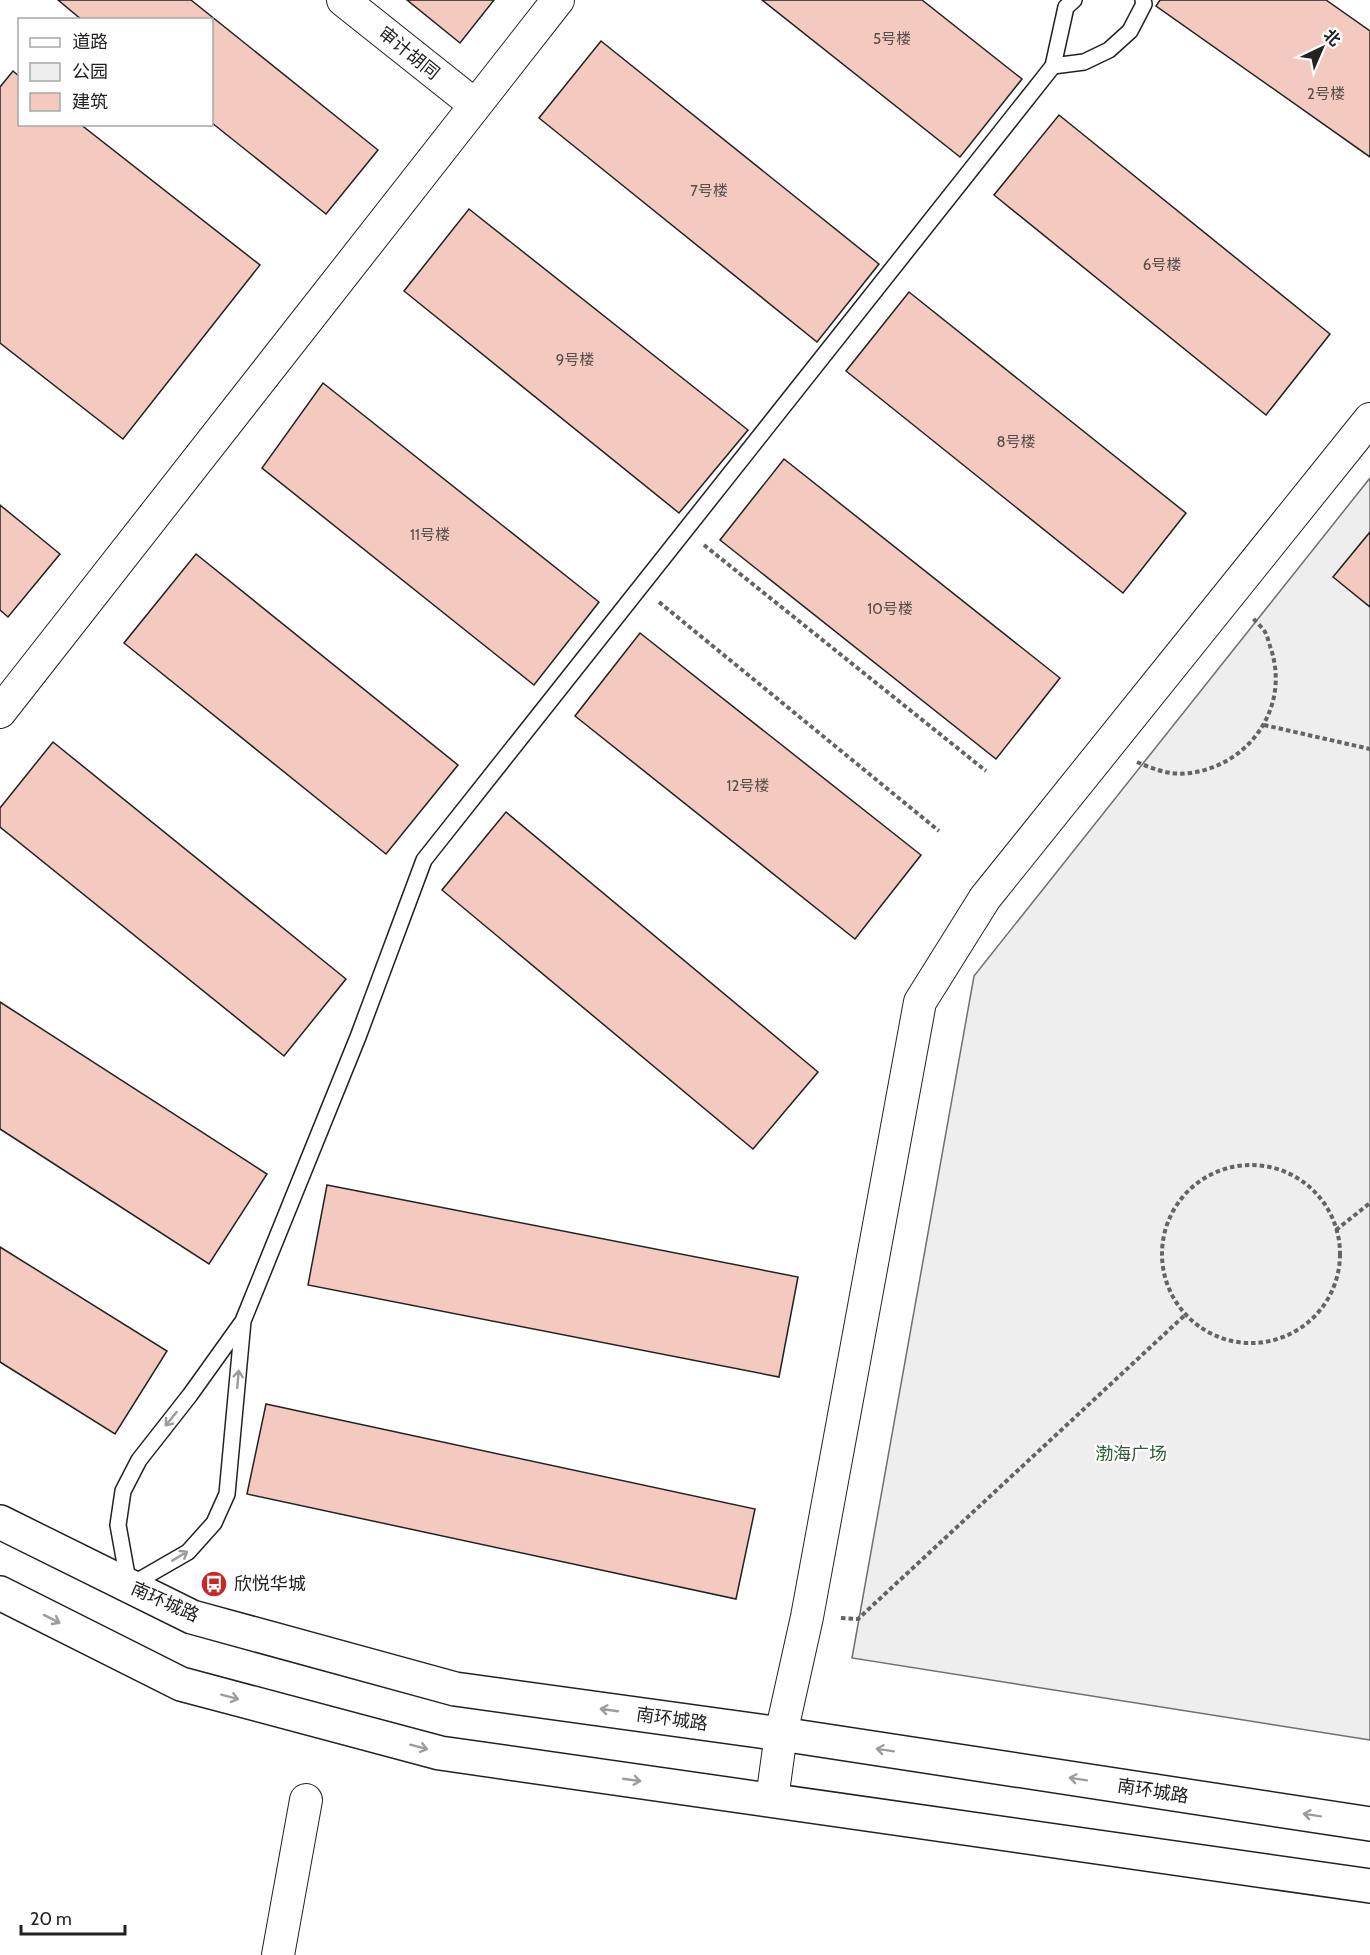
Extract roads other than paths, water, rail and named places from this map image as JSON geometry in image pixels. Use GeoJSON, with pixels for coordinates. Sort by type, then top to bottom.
{"type":"FeatureCollection","features":[{"type":"Feature","properties":{"kind":"main road","name":"南环城路"},"geometry":{"type":"LineString","coordinates":[[0,1522],[192,1617],[455,1689],[781,1734],[1370,1824]]}},
{"type":"Feature","properties":{"kind":"main road"},"geometry":{"type":"LineString","coordinates":[[0,1593],[181,1684],[440,1753],[1370,1886]]}},
{"type":"Feature","properties":{"kind":"street","name":"审计胡同"},"geometry":{"type":"LineString","coordinates":[[343,0],[475,105]]}},
{"type":"Feature","properties":{"kind":"street"},"geometry":{"type":"LineString","coordinates":[[0,712],[558,0]]}},
{"type":"Feature","properties":{"kind":"street"},"geometry":{"type":"LineString","coordinates":[[772,1799],[781,1734],[807,1617],[920,1002],[985,898],[1370,419]]}},
{"type":"Feature","properties":{"kind":"street"},"geometry":{"type":"LineString","coordinates":[[278,1955],[306,1800]]}},
{"type":"Feature","properties":{"kind":"lane"},"geometry":{"type":"LineString","coordinates":[[243,1321],[227,1494],[214,1523],[188,1552],[129,1586],[118,1525],[123,1491],[139,1460],[190,1395],[243,1321],[358,1037],[424,860],[1053,66],[1066,7],[1074,0]]}},
{"type":"Feature","properties":{"kind":"lane"},"geometry":{"type":"LineString","coordinates":[[1053,66],[1084,62],[1109,50],[1130,31],[1144,4],[1143,0]]}},
{"type":"Feature","properties":{"kind":"place","name":"欣悦华城"},"geometry":{"type":"Point","coordinates":[214,1584]}},
{"type":"Feature","properties":{"kind":"park label","name":"渤海广场"},"geometry":{"type":"Point","coordinates":[1131,1454]}}]}
